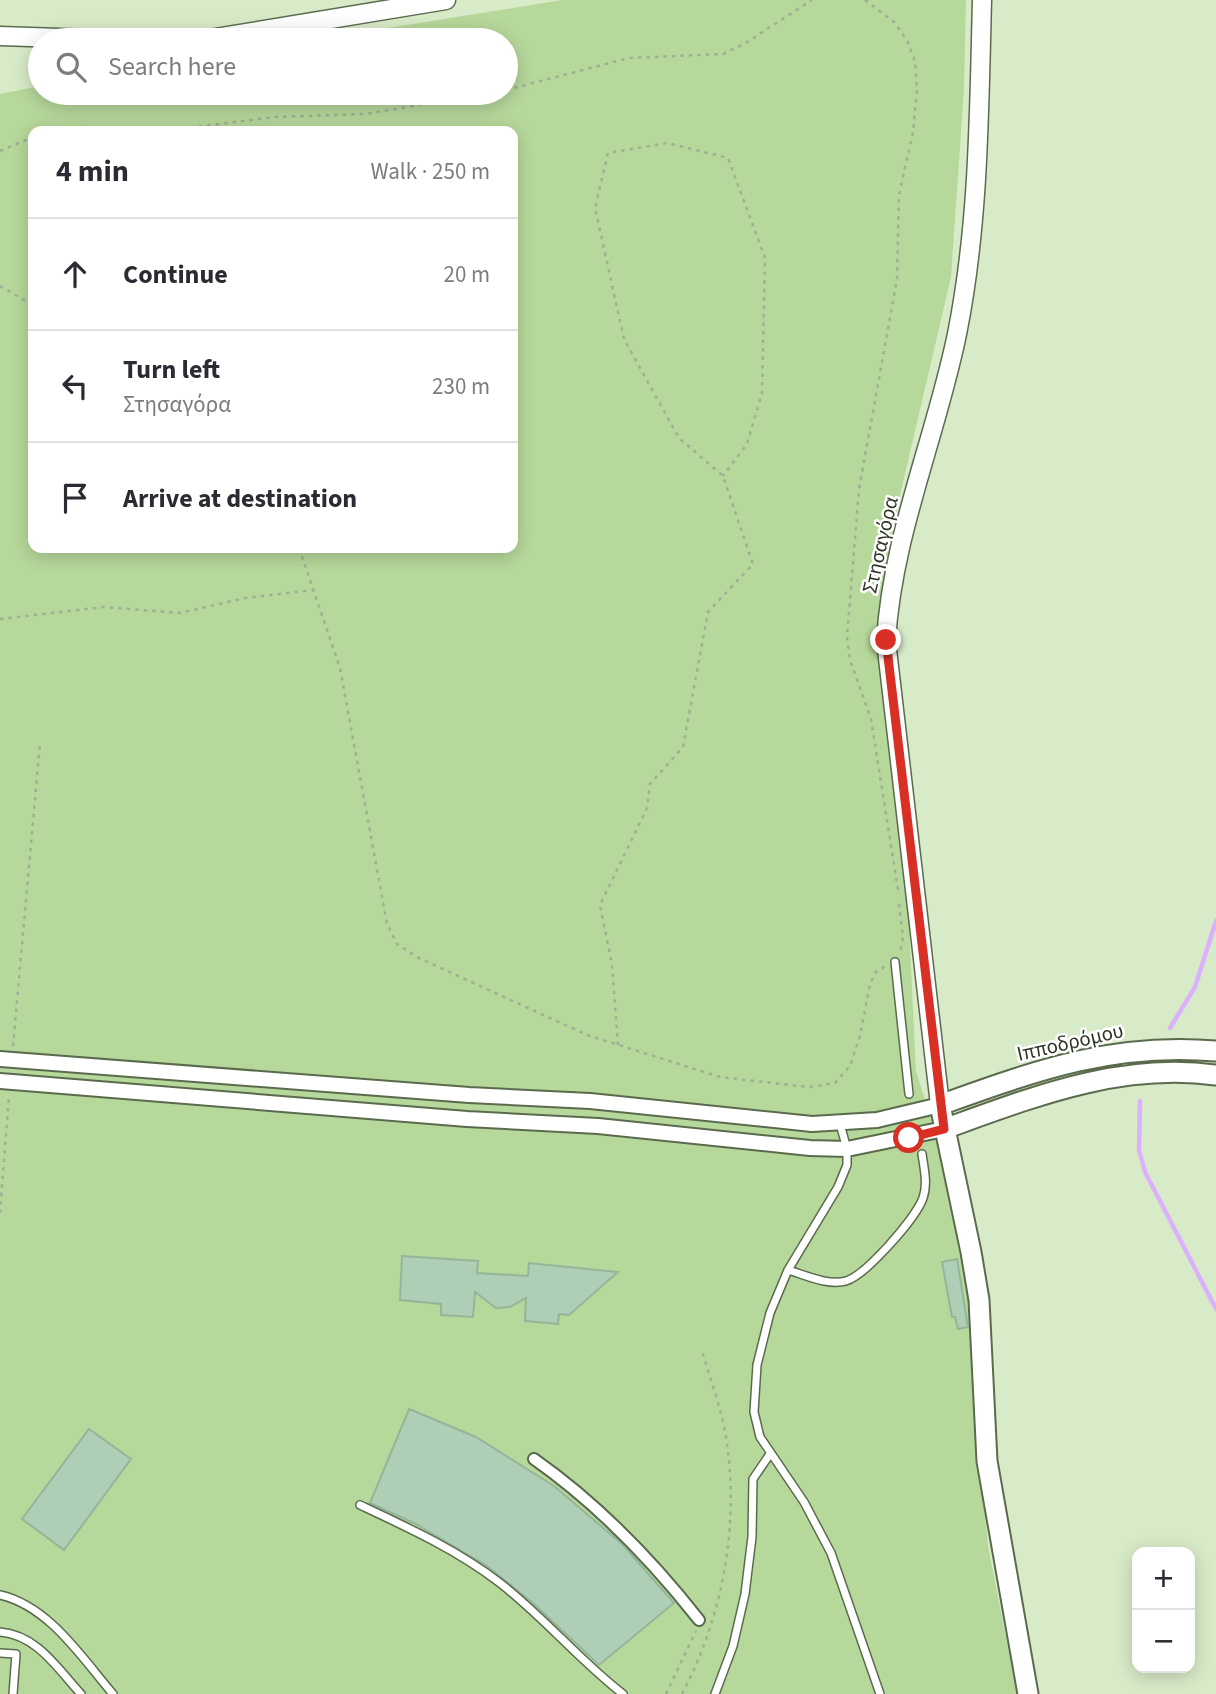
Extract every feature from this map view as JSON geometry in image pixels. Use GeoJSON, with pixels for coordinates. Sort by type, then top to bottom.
{"type":"FeatureCollection","features":[{"type":"Feature","properties":{"kind":"main road","name":"Ιπποδρόμου"},"geometry":{"type":"LineString","coordinates":[[940,1105],[1021,1076],[1106,1053],[1165,1048],[1216,1051]]}},
{"type":"Feature","properties":{"kind":"main road","name":"Ιπποδρόμου"},"geometry":{"type":"LineString","coordinates":[[944,1129],[1030,1098],[1111,1076],[1163,1072],[1216,1075]]}},
{"type":"Feature","properties":{"kind":"main road"},"geometry":{"type":"LineString","coordinates":[[940,1105],[975,1276],[987,1461],[1028,1694]]}},
{"type":"Feature","properties":{"kind":"street"},"geometry":{"type":"LineString","coordinates":[[276,28],[446,0]]}},
{"type":"Feature","properties":{"kind":"street","name":"Στησαγόρα"},"geometry":{"type":"LineString","coordinates":[[940,1105],[886,640],[891,586],[956,338],[970,265],[976,209],[982,0]]}},
{"type":"Feature","properties":{"kind":"street"},"geometry":{"type":"LineString","coordinates":[[0,36],[28,37]]}},
{"type":"Feature","properties":{"kind":"street"},"geometry":{"type":"LineString","coordinates":[[6,1059],[469,1095],[590,1101],[722,1117],[840,1124],[877,1120],[940,1105]]}},
{"type":"Feature","properties":{"kind":"street"},"geometry":{"type":"LineString","coordinates":[[5,1082],[467,1119],[598,1126],[781,1146],[847,1149],[944,1129]]}},
{"type":"Feature","properties":{"kind":"street"},"geometry":{"type":"LineString","coordinates":[[467,1119],[469,1095]]}},
{"type":"Feature","properties":{"kind":"street"},"geometry":{"type":"LineString","coordinates":[[534,1459],[596,1508],[634,1544],[699,1620]]}},
{"type":"Feature","properties":{"kind":"lane"},"geometry":{"type":"LineString","coordinates":[[895,962],[909,1094]]}},
{"type":"Feature","properties":{"kind":"lane"},"geometry":{"type":"LineString","coordinates":[[840,1124],[848,1165],[838,1187],[788,1270],[769,1313],[754,1386],[760,1437],[804,1502],[831,1553],[880,1694]]}},
{"type":"Feature","properties":{"kind":"lane"},"geometry":{"type":"LineString","coordinates":[[788,1270],[832,1282],[847,1280],[863,1270],[913,1216],[924,1197],[926,1184],[922,1154]]}},
{"type":"Feature","properties":{"kind":"lane"},"geometry":{"type":"LineString","coordinates":[[715,1694],[733,1646],[745,1594],[752,1537],[753,1479],[770,1454]]}},
{"type":"Feature","properties":{"kind":"lane"},"geometry":{"type":"LineString","coordinates":[[360,1505],[429,1538],[471,1562],[527,1606],[623,1694]]}},
{"type":"Feature","properties":{"kind":"lane"},"geometry":{"type":"LineString","coordinates":[[0,1595],[31,1608],[58,1630],[113,1694]]}},
{"type":"Feature","properties":{"kind":"lane"},"geometry":{"type":"LineString","coordinates":[[0,1632],[24,1637],[38,1647],[81,1694]]}},
{"type":"Feature","properties":{"kind":"lane"},"geometry":{"type":"LineString","coordinates":[[0,1653],[16,1654],[13,1694]]}},
{"type":"Feature","properties":{"kind":"lane"},"geometry":{"type":"LineString","coordinates":[[612,1685],[618,1694]]}},
{"type":"Feature","properties":{"kind":"path"},"geometry":{"type":"LineString","coordinates":[[518,87],[629,58],[723,54],[744,44],[812,0]]}},
{"type":"Feature","properties":{"kind":"path"},"geometry":{"type":"LineString","coordinates":[[301,553],[340,668],[387,924],[397,944],[419,958],[575,1030],[618,1045],[720,1077],[809,1087],[835,1083],[850,1066],[860,1036],[870,984],[876,972],[895,962],[903,937],[872,719],[850,660],[848,637],[859,489],[897,279],[899,194],[913,132],[917,90],[915,61],[907,40],[894,22],[865,0]]}},
{"type":"Feature","properties":{"kind":"path"},"geometry":{"type":"LineString","coordinates":[[204,126],[275,117],[365,114],[419,105]]}},
{"type":"Feature","properties":{"kind":"path"},"geometry":{"type":"LineString","coordinates":[[0,151],[28,139]]}},
{"type":"Feature","properties":{"kind":"path"},"geometry":{"type":"LineString","coordinates":[[618,1045],[612,965],[600,905],[647,808],[650,784],[682,747],[708,612],[753,564],[723,476],[679,438],[624,339],[595,208],[608,153],[667,143],[727,158],[765,258],[762,393],[747,444],[723,476]]}},
{"type":"Feature","properties":{"kind":"path"},"geometry":{"type":"LineString","coordinates":[[0,286],[28,302]]}},
{"type":"Feature","properties":{"kind":"path"},"geometry":{"type":"LineString","coordinates":[[0,619],[104,607],[180,613],[245,598],[313,590]]}},
{"type":"Feature","properties":{"kind":"path"},"geometry":{"type":"LineString","coordinates":[[6,1059],[40,743]]}},
{"type":"Feature","properties":{"kind":"path"},"geometry":{"type":"LineString","coordinates":[[0,1213],[5,1082]]}},
{"type":"Feature","properties":{"kind":"path"},"geometry":{"type":"LineString","coordinates":[[682,1694],[709,1631],[723,1583],[729,1538],[727,1443],[702,1351]]}},
{"type":"Feature","properties":{"kind":"path"},"geometry":{"type":"LineString","coordinates":[[666,1694],[699,1620]]}},
{"type":"Feature","properties":{"kind":"green space"},"geometry":{"type":"Polygon","coordinates":[[[563,0],[966,0],[964,89],[951,277],[897,508],[882,585],[878,633],[908,904],[916,1071],[949,1177],[972,1294],[976,1425],[988,1546],[1017,1694],[0,1694],[0,94],[28,88],[28,105],[518,105],[518,28],[387,28],[563,0]]]}},
{"type":"Feature","properties":{"kind":"building"},"geometry":{"type":"Polygon","coordinates":[[[402,1256],[478,1261],[477,1273],[528,1276],[529,1263],[618,1272],[569,1315],[559,1314],[558,1324],[525,1321],[526,1298],[510,1307],[496,1308],[475,1292],[473,1317],[441,1315],[441,1304],[400,1300],[402,1256]]]}},
{"type":"Feature","properties":{"kind":"building"},"geometry":{"type":"Polygon","coordinates":[[[957,1259],[968,1327],[958,1329],[955,1317],[952,1317],[942,1262],[957,1259]]]}},
{"type":"Feature","properties":{"kind":"building"},"geometry":{"type":"Polygon","coordinates":[[[409,1409],[476,1437],[554,1486],[622,1544],[674,1603],[599,1665],[533,1603],[487,1566],[416,1524],[370,1503],[409,1409]]]}},
{"type":"Feature","properties":{"kind":"building"},"geometry":{"type":"Polygon","coordinates":[[[89,1429],[131,1459],[64,1550],[22,1519],[89,1429]]]}},
{"type":"Feature","properties":{"kind":"waterway"},"geometry":{"type":"LineString","coordinates":[[1170,1028],[1195,987],[1216,921]]}},
{"type":"Feature","properties":{"kind":"waterway"},"geometry":{"type":"LineString","coordinates":[[1140,1101],[1139,1150],[1145,1172],[1216,1309]]}},
{"type":"Feature","properties":{"kind":"route"},"geometry":{"type":"LineString","coordinates":[[886,640],[944,1129],[909,1138]]}}]}
